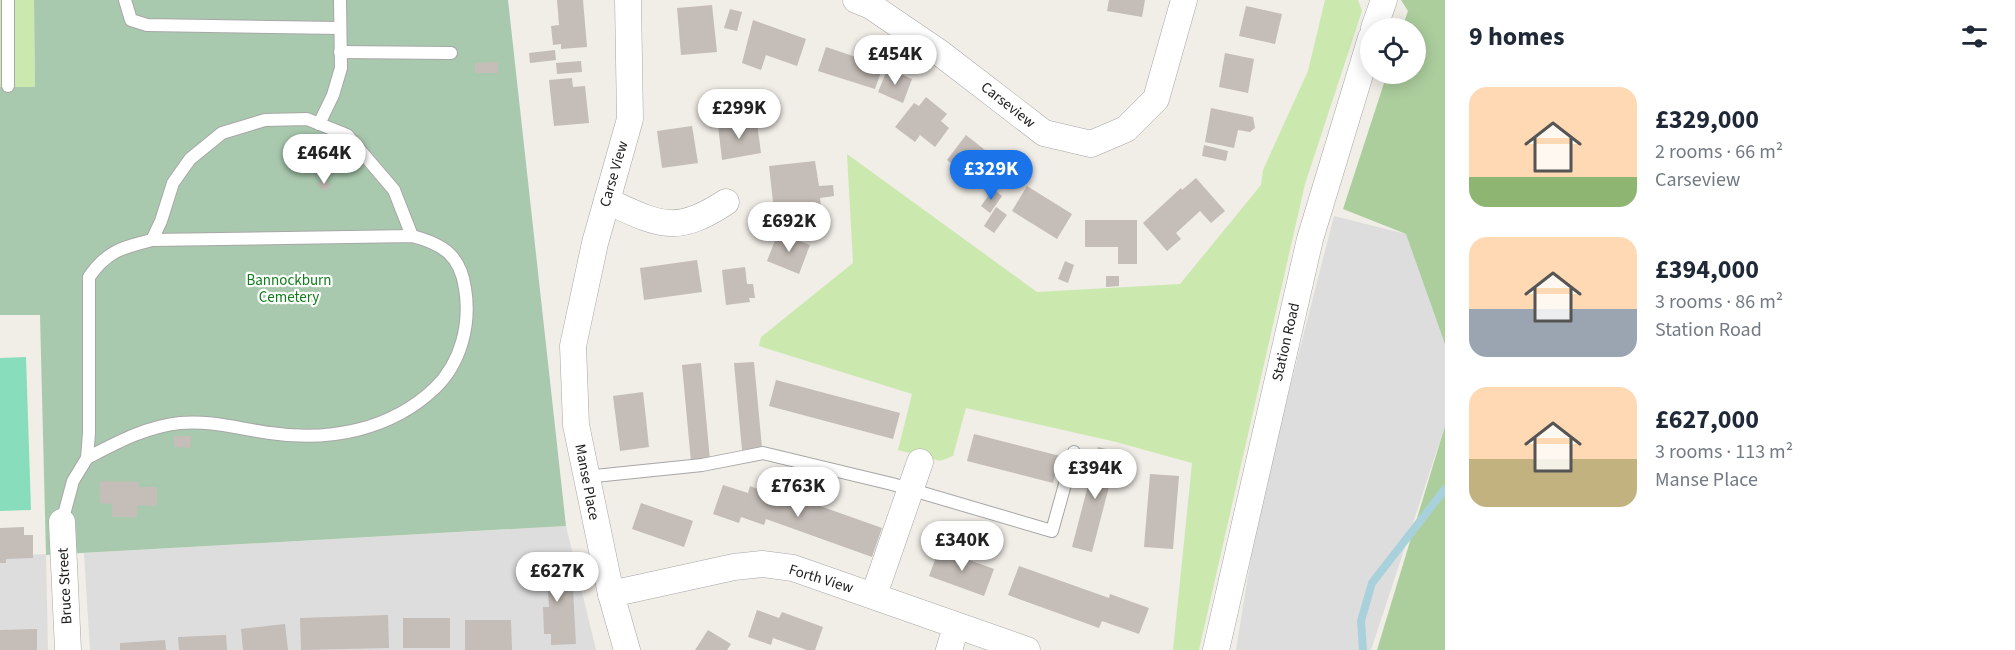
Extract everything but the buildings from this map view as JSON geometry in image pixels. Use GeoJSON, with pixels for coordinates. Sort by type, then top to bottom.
{"type":"FeatureCollection","features":[{"type":"Feature","properties":{"kind":"street","name":"Carse View"},"geometry":{"type":"LineString","coordinates":[[573,346],[607,201],[630,119],[628,0]]}},
{"type":"Feature","properties":{"kind":"street","name":"Carseview"},"geometry":{"type":"LineString","coordinates":[[866,2],[940,53],[1044,133],[1091,144],[1126,129],[1156,99],[1184,0]]}},
{"type":"Feature","properties":{"kind":"street"},"geometry":{"type":"LineString","coordinates":[[1378,18],[1384,0]]}},
{"type":"Feature","properties":{"kind":"street","name":"Station Road"},"geometry":{"type":"LineString","coordinates":[[1216,650],[1310,239],[1360,74]]}},
{"type":"Feature","properties":{"kind":"street"},"geometry":{"type":"LineString","coordinates":[[607,201],[657,224],[700,220],[726,202]]}},
{"type":"Feature","properties":{"kind":"street","name":"Manse Place"},"geometry":{"type":"LineString","coordinates":[[573,346],[576,425],[585,477],[611,594],[627,650]]}},
{"type":"Feature","properties":{"kind":"street"},"geometry":{"type":"LineString","coordinates":[[874,595],[921,462]]}},
{"type":"Feature","properties":{"kind":"street","name":"Bruce Street"},"geometry":{"type":"LineString","coordinates":[[62,522],[68,650]]}},
{"type":"Feature","properties":{"kind":"street","name":"Forth View"},"geometry":{"type":"LineString","coordinates":[[611,594],[734,567],[762,564],[793,568],[874,595],[952,638],[1028,650]]}},
{"type":"Feature","properties":{"kind":"lane"},"geometry":{"type":"LineString","coordinates":[[8,0],[8,86]]}},
{"type":"Feature","properties":{"kind":"lane"},"geometry":{"type":"LineString","coordinates":[[125,0],[131,20],[147,25],[340,28]]}},
{"type":"Feature","properties":{"kind":"lane"},"geometry":{"type":"LineString","coordinates":[[319,124],[333,95],[341,68],[340,0]]}},
{"type":"Feature","properties":{"kind":"lane"},"geometry":{"type":"LineString","coordinates":[[340,52],[452,53]]}},
{"type":"Feature","properties":{"kind":"lane"},"geometry":{"type":"LineString","coordinates":[[152,240],[161,221],[173,183],[190,159],[222,133],[265,120],[307,118],[347,135],[394,190],[412,236]]}},
{"type":"Feature","properties":{"kind":"lane"},"geometry":{"type":"LineString","coordinates":[[62,522],[73,481],[87,458],[89,277],[102,258],[124,247],[152,240],[412,236],[435,242],[452,255],[463,272],[468,305],[463,341],[448,375],[416,406],[379,425],[336,435],[273,434],[218,424],[181,423],[137,431],[87,458]]}},
{"type":"Feature","properties":{"kind":"lane"},"geometry":{"type":"LineString","coordinates":[[585,477],[702,465],[763,453],[911,490],[1052,531],[1074,452]]}},
{"type":"Feature","properties":{"kind":"shaded area"},"geometry":{"type":"Polygon","coordinates":[[[1334,216],[1418,237],[1445,333],[1445,426],[1371,650],[1236,650],[1259,508],[1334,216]]]}},
{"type":"Feature","properties":{"kind":"shaded area"},"geometry":{"type":"Polygon","coordinates":[[[566,526],[596,650],[90,650],[84,553],[566,526]]]}},
{"type":"Feature","properties":{"kind":"shaded area"},"geometry":{"type":"Polygon","coordinates":[[[46,554],[48,650],[0,650],[0,556],[46,554]]]}},
{"type":"Feature","properties":{"kind":"green space"},"geometry":{"type":"Polygon","coordinates":[[[0,0],[34,0],[35,87],[0,88],[0,0]]]}},
{"type":"Feature","properties":{"kind":"green space","name":"Bannockburn Cemetery"},"geometry":{"type":"Polygon","coordinates":[[[34,0],[508,0],[566,526],[46,555],[40,315],[0,315],[0,87],[35,87],[34,0]]]}},
{"type":"Feature","properties":{"kind":"green space"},"geometry":{"type":"Polygon","coordinates":[[[1325,0],[1358,0],[1362,11],[1305,184],[1199,650],[1173,650],[1192,463],[1116,442],[966,408],[953,456],[940,461],[898,450],[912,394],[759,346],[761,337],[853,263],[847,154],[1037,292],[1180,284],[1261,185],[1263,170],[1308,71],[1325,0]]]}},
{"type":"Feature","properties":{"kind":"green space"},"geometry":{"type":"Polygon","coordinates":[[[1401,0],[1445,0],[1445,344],[1406,234],[1343,209],[1384,84],[1426,84],[1426,18],[1406,18],[1408,11],[1401,0]]]}},
{"type":"Feature","properties":{"kind":"green space"},"geometry":{"type":"Polygon","coordinates":[[[26,357],[31,510],[0,511],[0,358],[26,357]]]}},
{"type":"Feature","properties":{"kind":"green space"},"geometry":{"type":"Polygon","coordinates":[[[1445,426],[1445,650],[1377,650],[1445,426]]]}},
{"type":"Feature","properties":{"kind":"waterway"},"geometry":{"type":"LineString","coordinates":[[1363,650],[1361,621],[1372,583],[1445,489]]}}]}
